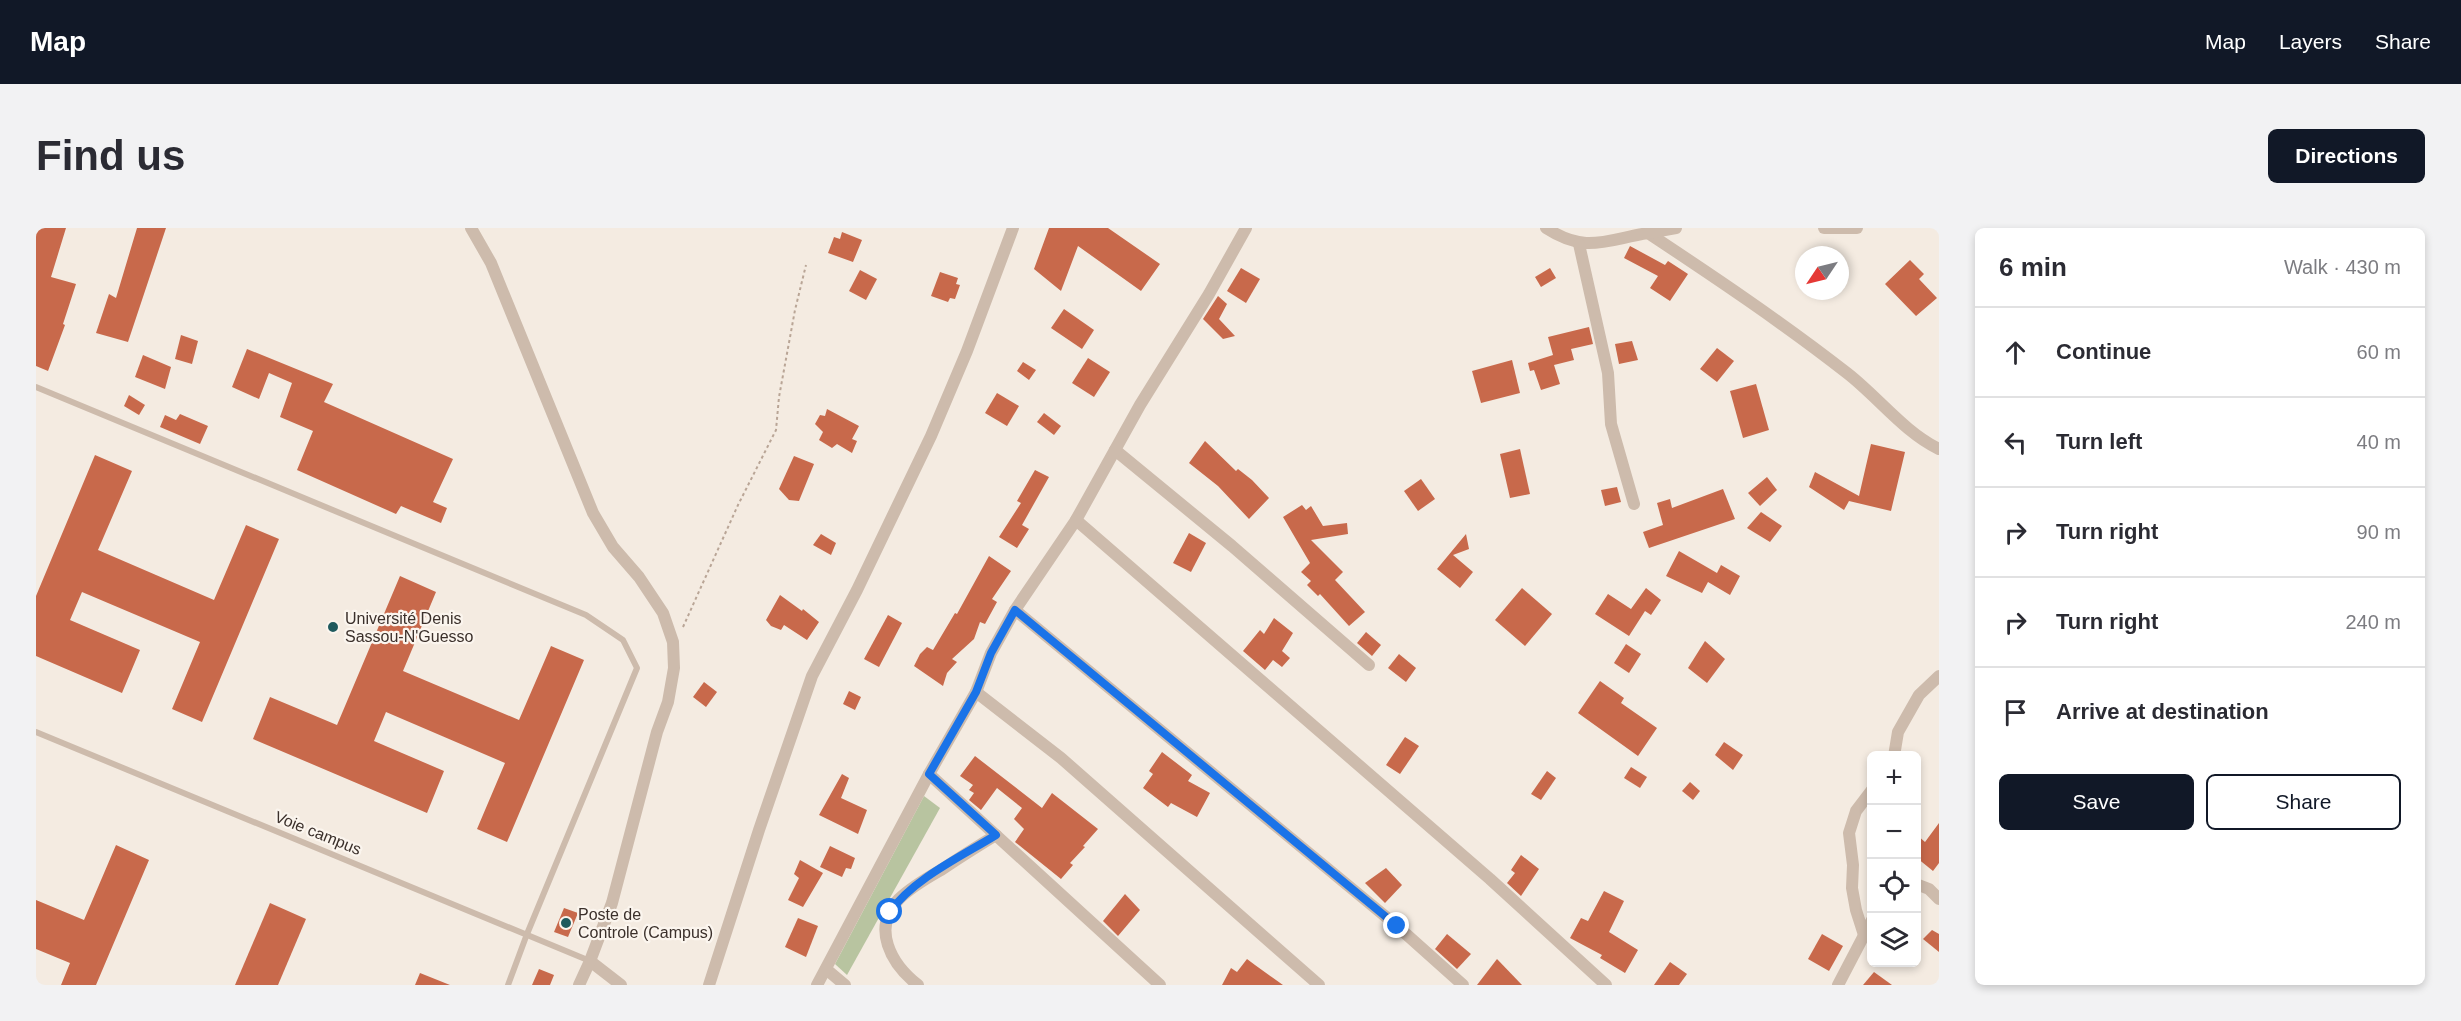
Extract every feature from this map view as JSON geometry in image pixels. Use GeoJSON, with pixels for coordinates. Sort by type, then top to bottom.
{"type":"FeatureCollection","features":[{"type":"Feature","properties":{"kind":"street"},"geometry":{"type":"LineString","coordinates":[[471,228],[491,263],[593,513],[613,547],[639,577],[663,613],[673,642],[674,668],[668,702],[654,742],[612,903],[579,985]]}},
{"type":"Feature","properties":{"kind":"street"},"geometry":{"type":"LineString","coordinates":[[709,985],[812,676],[857,591],[931,436],[967,351],[1013,228]]}},
{"type":"Feature","properties":{"kind":"street"},"geometry":{"type":"LineString","coordinates":[[817,985],[929,774],[976,692],[991,653],[1015,610],[1076,520],[1246,228]]}},
{"type":"Feature","properties":{"kind":"street"},"geometry":{"type":"LineString","coordinates":[[1546,228],[1566,240],[1585,245],[1676,228]]}},
{"type":"Feature","properties":{"kind":"street"},"geometry":{"type":"LineString","coordinates":[[1824,228],[1857,228]]}},
{"type":"Feature","properties":{"kind":"street"},"geometry":{"type":"LineString","coordinates":[[1648,233],[1805,340],[1867,388],[1927,443],[1939,449]]}},
{"type":"Feature","properties":{"kind":"street"},"geometry":{"type":"LineString","coordinates":[[1579,244],[1608,373],[1611,423],[1634,504]]}},
{"type":"Feature","properties":{"kind":"street"},"geometry":{"type":"LineString","coordinates":[[1115,450],[1233,546],[1370,664]]}},
{"type":"Feature","properties":{"kind":"street"},"geometry":{"type":"LineString","coordinates":[[1076,520],[1490,879],[1606,985]]}},
{"type":"Feature","properties":{"kind":"street"},"geometry":{"type":"LineString","coordinates":[[1015,610],[1397,926],[1463,985]]}},
{"type":"Feature","properties":{"kind":"street"},"geometry":{"type":"LineString","coordinates":[[1895,751],[1898,732],[1919,695],[1939,676]]}},
{"type":"Feature","properties":{"kind":"street"},"geometry":{"type":"LineString","coordinates":[[976,692],[1061,758],[1319,985]]}},
{"type":"Feature","properties":{"kind":"street"},"geometry":{"type":"LineString","coordinates":[[929,774],[1160,985]]}},
{"type":"Feature","properties":{"kind":"street"},"geometry":{"type":"LineString","coordinates":[[1864,935],[1852,888],[1853,865],[1849,832],[1856,811],[1867,797]]}},
{"type":"Feature","properties":{"kind":"street"},"geometry":{"type":"LineString","coordinates":[[918,985],[892,957],[888,947],[885,931],[890,912],[899,898],[996,835]]}},
{"type":"Feature","properties":{"kind":"street"},"geometry":{"type":"LineString","coordinates":[[1929,890],[1939,881]]}},
{"type":"Feature","properties":{"kind":"street"},"geometry":{"type":"LineString","coordinates":[[1921,886],[1939,898]]}},
{"type":"Feature","properties":{"kind":"street"},"geometry":{"type":"LineString","coordinates":[[1838,985],[1867,929]]}},
{"type":"Feature","properties":{"kind":"street"},"geometry":{"type":"LineString","coordinates":[[590,961],[621,985]]}},
{"type":"Feature","properties":{"kind":"street"},"geometry":{"type":"LineString","coordinates":[[826,969],[845,985]]}},
{"type":"Feature","properties":{"kind":"lane"},"geometry":{"type":"LineString","coordinates":[[36,387],[586,615],[623,640],[637,668],[508,985]]}},
{"type":"Feature","properties":{"kind":"lane","name":"Voie campus"},"geometry":{"type":"LineString","coordinates":[[36,732],[590,961]]}},
{"type":"Feature","properties":{"kind":"path"},"geometry":{"type":"LineString","coordinates":[[682,628],[738,505],[777,430],[779,397],[806,266]]}},
{"type":"Feature","properties":{"kind":"green space"},"geometry":{"type":"Polygon","coordinates":[[[924,796],[940,808],[847,975],[835,964],[924,796]]]}},
{"type":"Feature","properties":{"kind":"building"},"geometry":{"type":"Polygon","coordinates":[[[36,228],[66,228],[51,277],[76,284],[63,324],[65,325],[48,371],[36,366],[36,228]]]}},
{"type":"Feature","properties":{"kind":"building"},"geometry":{"type":"Polygon","coordinates":[[[137,228],[166,228],[128,342],[96,333],[109,294],[116,298],[137,228]]]}},
{"type":"Feature","properties":{"kind":"building"},"geometry":{"type":"Polygon","coordinates":[[[1049,228],[1108,228],[1160,264],[1141,291],[1078,246],[1061,291],[1034,269],[1049,228]]]}},
{"type":"Feature","properties":{"kind":"building"},"geometry":{"type":"Polygon","coordinates":[[[842,232],[862,240],[853,262],[828,253],[834,237],[840,239],[842,232]]]}},
{"type":"Feature","properties":{"kind":"building"},"geometry":{"type":"Polygon","coordinates":[[[1630,246],[1665,265],[1668,261],[1688,274],[1670,301],[1650,288],[1658,276],[1624,258],[1630,246]]]}},
{"type":"Feature","properties":{"kind":"building"},"geometry":{"type":"Polygon","coordinates":[[[1910,260],[1924,274],[1919,279],[1937,298],[1916,316],[1885,284],[1910,260]]]}},
{"type":"Feature","properties":{"kind":"building"},"geometry":{"type":"Polygon","coordinates":[[[1241,268],[1260,279],[1246,303],[1227,291],[1241,268]]]}},
{"type":"Feature","properties":{"kind":"building"},"geometry":{"type":"Polygon","coordinates":[[[1550,268],[1556,278],[1541,287],[1535,277],[1550,268]]]}},
{"type":"Feature","properties":{"kind":"building"},"geometry":{"type":"Polygon","coordinates":[[[860,270],[877,279],[866,300],[849,291],[860,270]]]}},
{"type":"Feature","properties":{"kind":"building"},"geometry":{"type":"Polygon","coordinates":[[[940,272],[958,278],[956,284],[960,285],[955,299],[950,298],[948,302],[931,296],[940,272]]]}},
{"type":"Feature","properties":{"kind":"building"},"geometry":{"type":"Polygon","coordinates":[[[1218,296],[1227,304],[1219,319],[1235,336],[1223,339],[1203,319],[1218,296]]]}},
{"type":"Feature","properties":{"kind":"building"},"geometry":{"type":"Polygon","coordinates":[[[1064,309],[1094,330],[1082,349],[1051,328],[1064,309]]]}},
{"type":"Feature","properties":{"kind":"building"},"geometry":{"type":"Polygon","coordinates":[[[1589,327],[1593,344],[1571,349],[1574,360],[1554,365],[1560,384],[1541,390],[1534,370],[1530,371],[1528,363],[1553,355],[1548,337],[1589,327]]]}},
{"type":"Feature","properties":{"kind":"building"},"geometry":{"type":"Polygon","coordinates":[[[181,335],[198,341],[192,364],[175,359],[181,335]]]}},
{"type":"Feature","properties":{"kind":"building"},"geometry":{"type":"Polygon","coordinates":[[[1632,341],[1638,360],[1619,364],[1615,344],[1632,341]]]}},
{"type":"Feature","properties":{"kind":"building"},"geometry":{"type":"Polygon","coordinates":[[[1717,348],[1734,361],[1717,382],[1700,369],[1717,348]]]}},
{"type":"Feature","properties":{"kind":"building"},"geometry":{"type":"Polygon","coordinates":[[[247,349],[333,384],[324,402],[453,459],[433,502],[447,508],[441,523],[401,506],[396,514],[297,470],[313,431],[280,417],[292,383],[269,373],[259,399],[232,387],[247,349]]]}},
{"type":"Feature","properties":{"kind":"building"},"geometry":{"type":"Polygon","coordinates":[[[143,355],[171,367],[165,389],[135,377],[143,355]]]}},
{"type":"Feature","properties":{"kind":"building"},"geometry":{"type":"Polygon","coordinates":[[[1088,358],[1110,372],[1094,397],[1072,383],[1088,358]]]}},
{"type":"Feature","properties":{"kind":"building"},"geometry":{"type":"Polygon","coordinates":[[[1512,360],[1520,393],[1481,403],[1472,371],[1512,360]]]}},
{"type":"Feature","properties":{"kind":"building"},"geometry":{"type":"Polygon","coordinates":[[[1023,362],[1036,370],[1029,380],[1017,371],[1023,362]]]}},
{"type":"Feature","properties":{"kind":"building"},"geometry":{"type":"Polygon","coordinates":[[[1756,384],[1769,430],[1743,438],[1730,391],[1756,384]]]}},
{"type":"Feature","properties":{"kind":"building"},"geometry":{"type":"Polygon","coordinates":[[[997,393],[1019,406],[1007,426],[985,413],[997,393]]]}},
{"type":"Feature","properties":{"kind":"building"},"geometry":{"type":"Polygon","coordinates":[[[129,395],[145,405],[139,415],[124,406],[129,395]]]}},
{"type":"Feature","properties":{"kind":"building"},"geometry":{"type":"Polygon","coordinates":[[[827,409],[859,426],[852,439],[857,441],[852,453],[837,444],[832,448],[819,440],[823,432],[815,424],[820,415],[825,416],[827,409]]]}},
{"type":"Feature","properties":{"kind":"building"},"geometry":{"type":"Polygon","coordinates":[[[1044,413],[1061,426],[1054,435],[1037,422],[1044,413]]]}},
{"type":"Feature","properties":{"kind":"building"},"geometry":{"type":"Polygon","coordinates":[[[180,414],[208,426],[200,444],[160,427],[165,415],[176,420],[180,414]]]}},
{"type":"Feature","properties":{"kind":"building"},"geometry":{"type":"Polygon","coordinates":[[[1205,441],[1236,471],[1238,469],[1252,480],[1269,498],[1249,519],[1218,486],[1189,463],[1205,441]]]}},
{"type":"Feature","properties":{"kind":"building"},"geometry":{"type":"Polygon","coordinates":[[[1871,444],[1905,452],[1891,511],[1849,501],[1844,510],[1809,487],[1815,472],[1859,496],[1871,444]]]}},
{"type":"Feature","properties":{"kind":"building"},"geometry":{"type":"Polygon","coordinates":[[[1520,449],[1530,494],[1510,498],[1500,454],[1520,449]]]}},
{"type":"Feature","properties":{"kind":"building"},"geometry":{"type":"Polygon","coordinates":[[[95,455],[132,471],[98,550],[214,600],[246,525],[279,539],[202,722],[172,709],[200,642],[82,592],[70,620],[140,650],[122,693],[36,656],[36,596],[95,455]]]}},
{"type":"Feature","properties":{"kind":"building"},"geometry":{"type":"Polygon","coordinates":[[[794,456],[814,464],[799,501],[789,500],[779,489],[794,456]]]}},
{"type":"Feature","properties":{"kind":"building"},"geometry":{"type":"Polygon","coordinates":[[[1035,470],[1049,477],[1022,525],[1029,529],[1017,548],[999,537],[1021,503],[1017,501],[1035,470]]]}},
{"type":"Feature","properties":{"kind":"building"},"geometry":{"type":"Polygon","coordinates":[[[1767,477],[1777,490],[1760,506],[1748,493],[1767,477]]]}},
{"type":"Feature","properties":{"kind":"building"},"geometry":{"type":"Polygon","coordinates":[[[1421,479],[1435,499],[1418,511],[1404,491],[1421,479]]]}},
{"type":"Feature","properties":{"kind":"building"},"geometry":{"type":"Polygon","coordinates":[[[1617,487],[1621,502],[1605,506],[1601,490],[1617,487]]]}},
{"type":"Feature","properties":{"kind":"building"},"geometry":{"type":"Polygon","coordinates":[[[1723,489],[1735,519],[1649,548],[1643,532],[1663,525],[1657,503],[1670,499],[1672,508],[1723,489]]]}},
{"type":"Feature","properties":{"kind":"building"},"geometry":{"type":"Polygon","coordinates":[[[1302,505],[1306,510],[1311,506],[1323,526],[1347,523],[1348,534],[1311,540],[1343,572],[1335,580],[1365,612],[1349,626],[1320,594],[1318,596],[1307,585],[1311,581],[1301,572],[1310,563],[1283,517],[1302,505]]]}},
{"type":"Feature","properties":{"kind":"building"},"geometry":{"type":"Polygon","coordinates":[[[1761,512],[1782,526],[1770,542],[1747,528],[1761,512]]]}},
{"type":"Feature","properties":{"kind":"building"},"geometry":{"type":"Polygon","coordinates":[[[1189,533],[1206,543],[1191,572],[1173,563],[1189,533]]]}},
{"type":"Feature","properties":{"kind":"building"},"geometry":{"type":"Polygon","coordinates":[[[821,534],[836,543],[831,555],[813,545],[821,534]]]}},
{"type":"Feature","properties":{"kind":"building"},"geometry":{"type":"Polygon","coordinates":[[[1466,534],[1469,549],[1453,555],[1473,572],[1460,588],[1437,569],[1466,534]]]}},
{"type":"Feature","properties":{"kind":"building"},"geometry":{"type":"Polygon","coordinates":[[[1679,551],[1717,573],[1721,565],[1740,576],[1730,595],[1708,582],[1702,593],[1666,576],[1679,551]]]}},
{"type":"Feature","properties":{"kind":"building"},"geometry":{"type":"Polygon","coordinates":[[[989,556],[1011,571],[992,599],[997,602],[985,624],[980,622],[974,639],[952,659],[957,662],[947,673],[943,686],[914,666],[920,654],[927,647],[933,650],[955,613],[957,614],[989,556]]]}},
{"type":"Feature","properties":{"kind":"building"},"geometry":{"type":"Polygon","coordinates":[[[400,576],[436,592],[403,671],[519,720],[551,646],[584,660],[507,842],[477,829],[505,763],[386,712],[374,741],[444,771],[427,813],[253,739],[270,697],[337,725],[400,576]]]}},
{"type":"Feature","properties":{"kind":"building"},"geometry":{"type":"Polygon","coordinates":[[[1522,588],[1552,614],[1525,646],[1495,620],[1522,588]]]}},
{"type":"Feature","properties":{"kind":"building"},"geometry":{"type":"Polygon","coordinates":[[[1646,588],[1661,600],[1651,615],[1645,611],[1629,636],[1595,614],[1608,594],[1631,609],[1646,588]]]}},
{"type":"Feature","properties":{"kind":"building"},"geometry":{"type":"Polygon","coordinates":[[[780,595],[819,622],[807,640],[784,625],[781,630],[771,626],[766,620],[780,595]]]}},
{"type":"Feature","properties":{"kind":"building"},"geometry":{"type":"Polygon","coordinates":[[[888,615],[902,623],[879,667],[864,659],[888,615]]]}},
{"type":"Feature","properties":{"kind":"building"},"geometry":{"type":"Polygon","coordinates":[[[1274,618],[1293,633],[1282,651],[1290,658],[1282,667],[1273,660],[1265,670],[1243,651],[1260,630],[1264,634],[1274,618]]]}},
{"type":"Feature","properties":{"kind":"building"},"geometry":{"type":"Polygon","coordinates":[[[1366,632],[1381,645],[1372,656],[1357,643],[1366,632]]]}},
{"type":"Feature","properties":{"kind":"building"},"geometry":{"type":"Polygon","coordinates":[[[1705,641],[1725,659],[1707,683],[1688,668],[1705,641]]]}},
{"type":"Feature","properties":{"kind":"building"},"geometry":{"type":"Polygon","coordinates":[[[1626,644],[1641,654],[1629,673],[1614,663],[1626,644]]]}},
{"type":"Feature","properties":{"kind":"building"},"geometry":{"type":"Polygon","coordinates":[[[1399,654],[1416,668],[1406,682],[1388,668],[1399,654]]]}},
{"type":"Feature","properties":{"kind":"building"},"geometry":{"type":"Polygon","coordinates":[[[1600,681],[1624,698],[1621,703],[1657,728],[1638,756],[1578,713],[1600,681]]]}},
{"type":"Feature","properties":{"kind":"building"},"geometry":{"type":"Polygon","coordinates":[[[704,682],[717,692],[706,707],[693,697],[704,682]]]}},
{"type":"Feature","properties":{"kind":"building"},"geometry":{"type":"Polygon","coordinates":[[[849,691],[861,697],[855,710],[843,704],[849,691]]]}},
{"type":"Feature","properties":{"kind":"building"},"geometry":{"type":"Polygon","coordinates":[[[1405,737],[1419,746],[1400,774],[1386,765],[1405,737]]]}},
{"type":"Feature","properties":{"kind":"building"},"geometry":{"type":"Polygon","coordinates":[[[1724,742],[1743,755],[1733,770],[1715,755],[1724,742]]]}},
{"type":"Feature","properties":{"kind":"building"},"geometry":{"type":"Polygon","coordinates":[[[1162,752],[1192,775],[1188,781],[1210,793],[1197,817],[1171,803],[1168,807],[1143,788],[1153,774],[1149,771],[1162,752]]]}},
{"type":"Feature","properties":{"kind":"building"},"geometry":{"type":"Polygon","coordinates":[[[975,756],[1042,808],[1052,793],[1098,829],[1070,863],[1073,865],[1061,879],[1015,842],[1024,829],[1014,819],[1022,808],[997,788],[981,810],[969,800],[974,793],[969,790],[973,785],[960,776],[975,756]]]}},
{"type":"Feature","properties":{"kind":"building"},"geometry":{"type":"Polygon","coordinates":[[[1631,767],[1647,777],[1640,788],[1624,778],[1631,767]]]}},
{"type":"Feature","properties":{"kind":"building"},"geometry":{"type":"Polygon","coordinates":[[[1547,771],[1556,778],[1541,800],[1531,794],[1547,771]]]}},
{"type":"Feature","properties":{"kind":"building"},"geometry":{"type":"Polygon","coordinates":[[[842,774],[849,778],[841,798],[867,810],[858,834],[819,815],[842,774]]]}},
{"type":"Feature","properties":{"kind":"building"},"geometry":{"type":"Polygon","coordinates":[[[1690,782],[1700,791],[1693,800],[1682,791],[1690,782]]]}},
{"type":"Feature","properties":{"kind":"building"},"geometry":{"type":"Polygon","coordinates":[[[1939,823],[1939,863],[1933,871],[1921,861],[1921,838],[1925,842],[1939,823]]]}},
{"type":"Feature","properties":{"kind":"building"},"geometry":{"type":"Polygon","coordinates":[[[116,845],[149,860],[96,985],[61,985],[70,963],[36,949],[36,900],[84,920],[116,845]]]}},
{"type":"Feature","properties":{"kind":"building"},"geometry":{"type":"Polygon","coordinates":[[[830,846],[855,858],[851,869],[846,868],[842,877],[820,867],[830,846]]]}},
{"type":"Feature","properties":{"kind":"building"},"geometry":{"type":"Polygon","coordinates":[[[1521,855],[1539,869],[1521,896],[1507,883],[1515,873],[1511,870],[1521,855]]]}},
{"type":"Feature","properties":{"kind":"building"},"geometry":{"type":"Polygon","coordinates":[[[800,860],[823,873],[803,907],[788,900],[799,878],[794,874],[800,860]]]}},
{"type":"Feature","properties":{"kind":"building"},"geometry":{"type":"Polygon","coordinates":[[[1386,868],[1402,885],[1385,903],[1365,883],[1386,868]]]}},
{"type":"Feature","properties":{"kind":"building"},"geometry":{"type":"Polygon","coordinates":[[[1604,891],[1624,901],[1609,932],[1638,950],[1625,973],[1600,958],[1602,955],[1570,938],[1581,918],[1588,921],[1604,891]]]}},
{"type":"Feature","properties":{"kind":"building"},"geometry":{"type":"Polygon","coordinates":[[[1125,894],[1140,910],[1118,936],[1103,921],[1125,894]]]}},
{"type":"Feature","properties":{"kind":"building"},"geometry":{"type":"Polygon","coordinates":[[[270,903],[306,919],[278,985],[235,985],[270,903]]]}},
{"type":"Feature","properties":{"kind":"building","name":"Poste de Controle (Campus)"},"geometry":{"type":"Polygon","coordinates":[[[564,908],[578,913],[568,937],[554,932],[564,908]]]}},
{"type":"Feature","properties":{"kind":"building"},"geometry":{"type":"Polygon","coordinates":[[[798,918],[818,926],[806,957],[785,947],[798,918]]]}},
{"type":"Feature","properties":{"kind":"building"},"geometry":{"type":"Polygon","coordinates":[[[1932,930],[1939,934],[1939,952],[1923,939],[1932,930]]]}},
{"type":"Feature","properties":{"kind":"building"},"geometry":{"type":"Polygon","coordinates":[[[1447,934],[1471,954],[1457,969],[1435,949],[1447,934]]]}},
{"type":"Feature","properties":{"kind":"building"},"geometry":{"type":"Polygon","coordinates":[[[1822,934],[1843,946],[1829,971],[1808,959],[1822,934]]]}},
{"type":"Feature","properties":{"kind":"building"},"geometry":{"type":"Polygon","coordinates":[[[1247,959],[1283,985],[1222,985],[1231,968],[1237,972],[1247,959]]]}},
{"type":"Feature","properties":{"kind":"building"},"geometry":{"type":"Polygon","coordinates":[[[1497,959],[1522,985],[1477,985],[1497,959]]]}},
{"type":"Feature","properties":{"kind":"building"},"geometry":{"type":"Polygon","coordinates":[[[1670,962],[1687,974],[1679,985],[1654,985],[1670,962]]]}},
{"type":"Feature","properties":{"kind":"building"},"geometry":{"type":"Polygon","coordinates":[[[539,969],[554,975],[550,985],[532,985],[539,969]]]}},
{"type":"Feature","properties":{"kind":"building"},"geometry":{"type":"Polygon","coordinates":[[[1874,972],[1892,985],[1863,985],[1874,972]]]}},
{"type":"Feature","properties":{"kind":"building"},"geometry":{"type":"Polygon","coordinates":[[[420,973],[450,985],[415,985],[420,973]]]}},
{"type":"Feature","properties":{"kind":"place","name":"Université Denis Sassou-N'Guesso"},"geometry":{"type":"Point","coordinates":[333,627]}},
{"type":"Feature","properties":{"kind":"place","name":"Poste de Controle (Campus)"},"geometry":{"type":"Point","coordinates":[566,923]}},
{"type":"Feature","properties":{"kind":"route"},"geometry":{"type":"LineString","coordinates":[[890,912],[899,898],[996,835],[929,774],[976,692],[991,653],[1015,610],[1397,926]]}}]}
